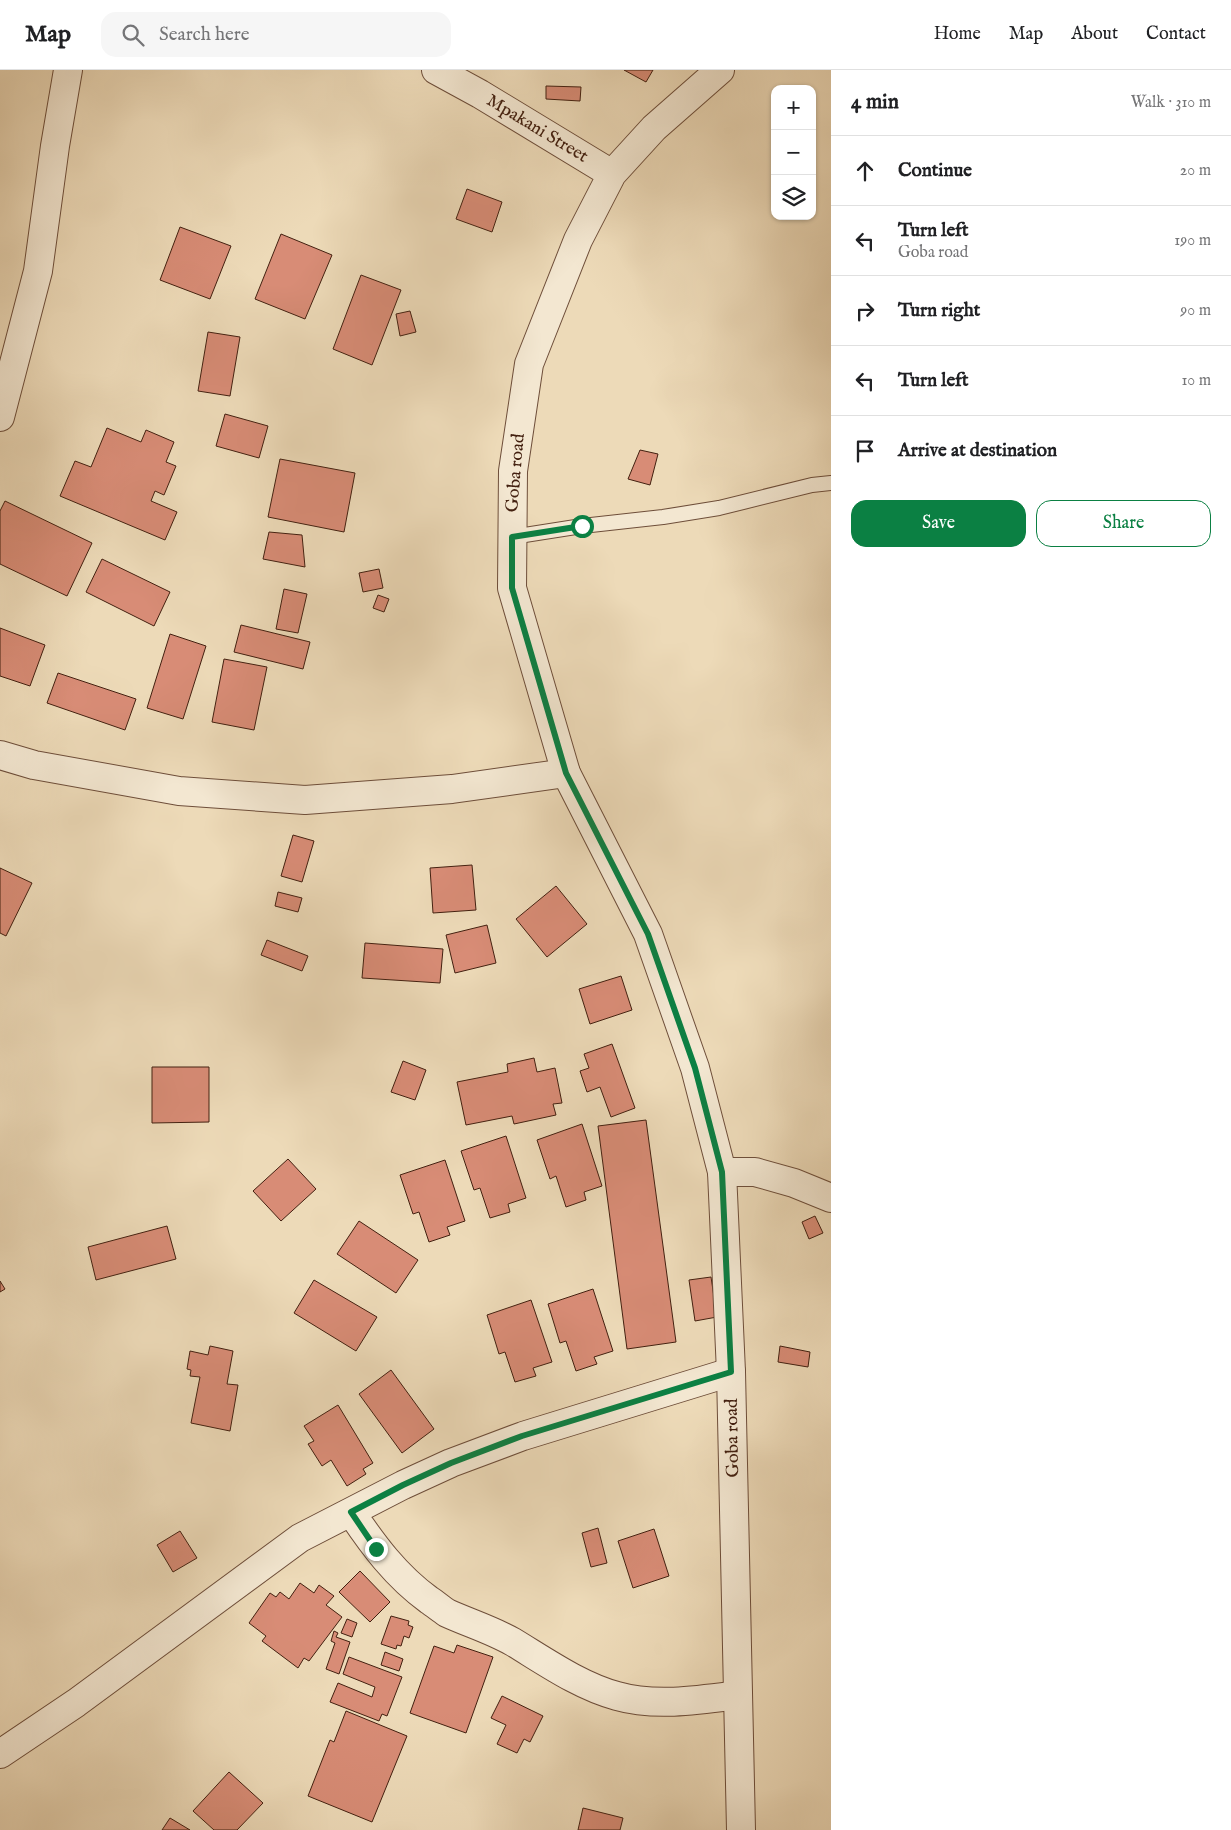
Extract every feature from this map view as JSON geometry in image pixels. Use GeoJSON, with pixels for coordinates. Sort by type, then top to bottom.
{"type":"FeatureCollection","features":[{"type":"Feature","properties":{"kind":"street"},"geometry":{"type":"LineString","coordinates":[[0,417],[38,271],[55,146],[68,70]]}},
{"type":"Feature","properties":{"kind":"street","name":"Mpakani Street"},"geometry":{"type":"LineString","coordinates":[[436,70],[480,94],[612,174]]}},
{"type":"Feature","properties":{"kind":"street","name":"Goba road"},"geometry":{"type":"LineString","coordinates":[[720,70],[654,128],[612,174],[578,240],[530,364],[513,471],[512,588],[566,773],[648,934],[695,1068],[722,1172],[731,1372],[741,1830]]}},
{"type":"Feature","properties":{"kind":"street"},"geometry":{"type":"LineString","coordinates":[[0,755],[34,765],[179,791],[305,800],[452,790],[566,773]]}},
{"type":"Feature","properties":{"kind":"street"},"geometry":{"type":"LineString","coordinates":[[722,1172],[755,1172],[794,1182],[831,1198]]}},
{"type":"Feature","properties":{"kind":"street"},"geometry":{"type":"LineString","coordinates":[[0,1754],[76,1703],[300,1538],[403,1485],[451,1463],[522,1436],[731,1372]]}},
{"type":"Feature","properties":{"kind":"street"},"geometry":{"type":"LineString","coordinates":[[351,1512],[380,1555],[418,1592],[446,1612],[499,1635],[588,1685],[618,1697],[650,1701],[683,1702],[738,1695]]}},
{"type":"Feature","properties":{"kind":"lane"},"geometry":{"type":"LineString","coordinates":[[512,537],[582,526],[663,518],[719,508],[812,485],[831,483]]}},
{"type":"Feature","properties":{"kind":"building"},"geometry":{"type":"Polygon","coordinates":[[[624,70],[653,70],[646,82],[624,70]]]}},
{"type":"Feature","properties":{"kind":"building"},"geometry":{"type":"Polygon","coordinates":[[[546,86],[581,87],[580,101],[546,99],[546,86]]]}},
{"type":"Feature","properties":{"kind":"building"},"geometry":{"type":"Polygon","coordinates":[[[467,189],[502,202],[492,232],[456,219],[467,189]]]}},
{"type":"Feature","properties":{"kind":"building"},"geometry":{"type":"Polygon","coordinates":[[[180,227],[231,246],[210,299],[160,280],[180,227]]]}},
{"type":"Feature","properties":{"kind":"building"},"geometry":{"type":"Polygon","coordinates":[[[281,234],[332,255],[305,319],[255,299],[281,234]]]}},
{"type":"Feature","properties":{"kind":"building"},"geometry":{"type":"Polygon","coordinates":[[[361,275],[401,290],[372,365],[333,349],[361,275]]]}},
{"type":"Feature","properties":{"kind":"building"},"geometry":{"type":"Polygon","coordinates":[[[410,311],[416,332],[400,336],[396,314],[410,311]]]}},
{"type":"Feature","properties":{"kind":"building"},"geometry":{"type":"Polygon","coordinates":[[[208,332],[240,337],[230,396],[198,391],[208,332]]]}},
{"type":"Feature","properties":{"kind":"building"},"geometry":{"type":"Polygon","coordinates":[[[225,414],[268,426],[259,458],[216,446],[225,414]]]}},
{"type":"Feature","properties":{"kind":"building"},"geometry":{"type":"Polygon","coordinates":[[[107,428],[141,442],[146,430],[174,442],[166,462],[176,466],[164,495],[155,491],[151,501],[177,512],[165,540],[60,496],[75,461],[91,467],[107,428]]]}},
{"type":"Feature","properties":{"kind":"building"},"geometry":{"type":"Polygon","coordinates":[[[640,450],[658,454],[650,485],[628,479],[640,450]]]}},
{"type":"Feature","properties":{"kind":"building"},"geometry":{"type":"Polygon","coordinates":[[[280,459],[355,473],[344,532],[268,517],[280,459]]]}},
{"type":"Feature","properties":{"kind":"building"},"geometry":{"type":"Polygon","coordinates":[[[5,501],[92,543],[67,596],[0,564],[0,511],[5,501]]]}},
{"type":"Feature","properties":{"kind":"building"},"geometry":{"type":"Polygon","coordinates":[[[269,532],[302,535],[305,567],[263,559],[269,532]]]}},
{"type":"Feature","properties":{"kind":"building"},"geometry":{"type":"Polygon","coordinates":[[[102,559],[170,592],[154,626],[86,592],[102,559]]]}},
{"type":"Feature","properties":{"kind":"building"},"geometry":{"type":"Polygon","coordinates":[[[379,569],[383,588],[363,592],[359,573],[379,569]]]}},
{"type":"Feature","properties":{"kind":"building"},"geometry":{"type":"Polygon","coordinates":[[[284,589],[307,594],[298,633],[276,629],[284,589]]]}},
{"type":"Feature","properties":{"kind":"building"},"geometry":{"type":"Polygon","coordinates":[[[378,595],[389,599],[384,612],[373,608],[378,595]]]}},
{"type":"Feature","properties":{"kind":"building"},"geometry":{"type":"Polygon","coordinates":[[[241,625],[310,642],[303,669],[234,652],[241,625]]]}},
{"type":"Feature","properties":{"kind":"building"},"geometry":{"type":"Polygon","coordinates":[[[0,628],[45,645],[30,686],[0,676],[0,628]]]}},
{"type":"Feature","properties":{"kind":"building"},"geometry":{"type":"Polygon","coordinates":[[[170,634],[206,646],[183,719],[147,708],[170,634]]]}},
{"type":"Feature","properties":{"kind":"building"},"geometry":{"type":"Polygon","coordinates":[[[224,659],[267,667],[254,730],[212,722],[224,659]]]}},
{"type":"Feature","properties":{"kind":"building"},"geometry":{"type":"Polygon","coordinates":[[[58,673],[136,699],[125,730],[47,703],[58,673]]]}},
{"type":"Feature","properties":{"kind":"building"},"geometry":{"type":"Polygon","coordinates":[[[293,835],[314,841],[302,882],[281,876],[293,835]]]}},
{"type":"Feature","properties":{"kind":"building"},"geometry":{"type":"Polygon","coordinates":[[[472,865],[476,910],[433,913],[430,868],[472,865]]]}},
{"type":"Feature","properties":{"kind":"building"},"geometry":{"type":"Polygon","coordinates":[[[0,868],[32,883],[6,936],[0,933],[0,868]]]}},
{"type":"Feature","properties":{"kind":"building"},"geometry":{"type":"Polygon","coordinates":[[[556,886],[587,924],[547,957],[516,919],[556,886]]]}},
{"type":"Feature","properties":{"kind":"building"},"geometry":{"type":"Polygon","coordinates":[[[278,892],[302,898],[298,912],[275,906],[278,892]]]}},
{"type":"Feature","properties":{"kind":"building"},"geometry":{"type":"Polygon","coordinates":[[[487,925],[496,963],[455,973],[446,935],[487,925]]]}},
{"type":"Feature","properties":{"kind":"building"},"geometry":{"type":"Polygon","coordinates":[[[267,940],[308,956],[302,971],[261,955],[267,940]]]}},
{"type":"Feature","properties":{"kind":"building"},"geometry":{"type":"Polygon","coordinates":[[[365,943],[443,949],[440,983],[362,978],[365,943]]]}},
{"type":"Feature","properties":{"kind":"building"},"geometry":{"type":"Polygon","coordinates":[[[621,976],[632,1010],[590,1024],[579,989],[621,976]]]}},
{"type":"Feature","properties":{"kind":"building"},"geometry":{"type":"Polygon","coordinates":[[[612,1044],[635,1108],[611,1117],[600,1087],[587,1092],[580,1071],[589,1068],[584,1054],[612,1044]]]}},
{"type":"Feature","properties":{"kind":"building"},"geometry":{"type":"Polygon","coordinates":[[[534,1058],[537,1072],[555,1068],[562,1103],[553,1104],[556,1115],[514,1124],[512,1116],[466,1125],[457,1082],[508,1072],[507,1064],[534,1058]]]}},
{"type":"Feature","properties":{"kind":"building"},"geometry":{"type":"Polygon","coordinates":[[[403,1061],[426,1070],[415,1100],[391,1092],[403,1061]]]}},
{"type":"Feature","properties":{"kind":"building"},"geometry":{"type":"Polygon","coordinates":[[[152,1067],[209,1067],[209,1122],[152,1123],[152,1067]]]}},
{"type":"Feature","properties":{"kind":"building"},"geometry":{"type":"Polygon","coordinates":[[[646,1120],[676,1342],[627,1349],[598,1126],[646,1120]]]}},
{"type":"Feature","properties":{"kind":"building"},"geometry":{"type":"Polygon","coordinates":[[[582,1124],[602,1186],[584,1192],[586,1200],[566,1207],[556,1176],[550,1179],[537,1140],[582,1124]]]}},
{"type":"Feature","properties":{"kind":"building"},"geometry":{"type":"Polygon","coordinates":[[[506,1136],[526,1198],[508,1204],[510,1212],[490,1218],[480,1188],[474,1190],[461,1151],[506,1136]]]}},
{"type":"Feature","properties":{"kind":"building"},"geometry":{"type":"Polygon","coordinates":[[[288,1159],[316,1189],[281,1221],[253,1191],[288,1159]]]}},
{"type":"Feature","properties":{"kind":"building"},"geometry":{"type":"Polygon","coordinates":[[[445,1160],[465,1221],[447,1227],[450,1235],[429,1242],[419,1212],[413,1214],[400,1175],[445,1160]]]}},
{"type":"Feature","properties":{"kind":"building"},"geometry":{"type":"Polygon","coordinates":[[[815,1216],[823,1233],[809,1239],[802,1222],[815,1216]]]}},
{"type":"Feature","properties":{"kind":"building"},"geometry":{"type":"Polygon","coordinates":[[[359,1221],[418,1260],[396,1293],[337,1254],[359,1221]]]}},
{"type":"Feature","properties":{"kind":"building"},"geometry":{"type":"Polygon","coordinates":[[[167,1226],[176,1259],[96,1280],[88,1247],[167,1226]]]}},
{"type":"Feature","properties":{"kind":"building"},"geometry":{"type":"Polygon","coordinates":[[[711,1277],[717,1317],[695,1321],[689,1280],[711,1277]]]}},
{"type":"Feature","properties":{"kind":"building"},"geometry":{"type":"Polygon","coordinates":[[[314,1280],[377,1317],[356,1351],[294,1313],[314,1280]]]}},
{"type":"Feature","properties":{"kind":"building"},"geometry":{"type":"Polygon","coordinates":[[[0,1281],[5,1289],[0,1292],[0,1281]]]}},
{"type":"Feature","properties":{"kind":"building"},"geometry":{"type":"Polygon","coordinates":[[[593,1289],[613,1351],[594,1357],[597,1364],[576,1371],[566,1341],[560,1343],[548,1304],[593,1289]]]}},
{"type":"Feature","properties":{"kind":"building"},"geometry":{"type":"Polygon","coordinates":[[[531,1300],[552,1362],[533,1368],[536,1376],[515,1382],[505,1352],[499,1354],[487,1315],[531,1300]]]}},
{"type":"Feature","properties":{"kind":"building"},"geometry":{"type":"Polygon","coordinates":[[[210,1346],[233,1351],[227,1384],[238,1385],[230,1431],[191,1423],[200,1377],[190,1376],[191,1370],[187,1369],[190,1351],[208,1355],[210,1346]]]}},
{"type":"Feature","properties":{"kind":"building"},"geometry":{"type":"Polygon","coordinates":[[[780,1346],[810,1352],[808,1367],[778,1362],[780,1346]]]}},
{"type":"Feature","properties":{"kind":"building"},"geometry":{"type":"Polygon","coordinates":[[[391,1370],[434,1429],[402,1453],[359,1394],[391,1370]]]}},
{"type":"Feature","properties":{"kind":"building"},"geometry":{"type":"Polygon","coordinates":[[[338,1405],[373,1463],[363,1469],[366,1474],[347,1486],[331,1460],[322,1466],[308,1444],[314,1441],[304,1426],[338,1405]]]}},
{"type":"Feature","properties":{"kind":"building"},"geometry":{"type":"Polygon","coordinates":[[[598,1528],[607,1563],[591,1567],[582,1533],[598,1528]]]}},
{"type":"Feature","properties":{"kind":"building"},"geometry":{"type":"Polygon","coordinates":[[[654,1529],[669,1576],[633,1588],[618,1541],[654,1529]]]}},
{"type":"Feature","properties":{"kind":"building"},"geometry":{"type":"Polygon","coordinates":[[[180,1531],[197,1558],[173,1572],[157,1545],[180,1531]]]}},
{"type":"Feature","properties":{"kind":"building"},"geometry":{"type":"Polygon","coordinates":[[[360,1571],[390,1602],[370,1622],[339,1592],[360,1571]]]}},
{"type":"Feature","properties":{"kind":"building"},"geometry":{"type":"Polygon","coordinates":[[[300,1583],[314,1593],[319,1585],[334,1596],[326,1605],[342,1617],[309,1661],[304,1658],[298,1668],[262,1641],[266,1636],[249,1623],[270,1593],[276,1597],[280,1592],[289,1599],[300,1583]]]}},
{"type":"Feature","properties":{"kind":"building"},"geometry":{"type":"Polygon","coordinates":[[[391,1616],[409,1621],[408,1625],[413,1627],[409,1638],[404,1636],[401,1646],[397,1645],[396,1649],[381,1644],[391,1616]]]}},
{"type":"Feature","properties":{"kind":"building"},"geometry":{"type":"Polygon","coordinates":[[[347,1619],[357,1623],[352,1637],[341,1633],[347,1619]]]}},
{"type":"Feature","properties":{"kind":"building"},"geometry":{"type":"Polygon","coordinates":[[[334,1631],[338,1633],[336,1637],[350,1642],[339,1674],[326,1669],[335,1643],[331,1641],[334,1631]]]}},
{"type":"Feature","properties":{"kind":"building"},"geometry":{"type":"Polygon","coordinates":[[[457,1645],[493,1657],[466,1733],[410,1713],[434,1646],[454,1653],[457,1645]]]}},
{"type":"Feature","properties":{"kind":"building"},"geometry":{"type":"Polygon","coordinates":[[[385,1652],[403,1659],[399,1671],[381,1665],[385,1652]]]}},
{"type":"Feature","properties":{"kind":"building"},"geometry":{"type":"Polygon","coordinates":[[[349,1657],[402,1677],[387,1716],[382,1714],[379,1721],[330,1702],[338,1683],[372,1697],[375,1687],[343,1674],[349,1657]]]}},
{"type":"Feature","properties":{"kind":"building"},"geometry":{"type":"Polygon","coordinates":[[[502,1696],[543,1716],[530,1742],[524,1739],[517,1753],[497,1744],[506,1725],[491,1718],[502,1696]]]}},
{"type":"Feature","properties":{"kind":"building"},"geometry":{"type":"Polygon","coordinates":[[[346,1711],[407,1736],[372,1822],[308,1796],[330,1740],[334,1742],[346,1711]]]}},
{"type":"Feature","properties":{"kind":"building"},"geometry":{"type":"Polygon","coordinates":[[[229,1772],[263,1803],[237,1830],[214,1830],[193,1811],[229,1772]]]}},
{"type":"Feature","properties":{"kind":"building"},"geometry":{"type":"Polygon","coordinates":[[[583,1808],[623,1818],[620,1830],[578,1830],[583,1808]]]}},
{"type":"Feature","properties":{"kind":"building"},"geometry":{"type":"Polygon","coordinates":[[[170,1818],[190,1830],[162,1830],[170,1818]]]}},
{"type":"Feature","properties":{"kind":"route"},"geometry":{"type":"LineString","coordinates":[[376,1549],[351,1512],[403,1485],[451,1463],[522,1436],[731,1372],[722,1172],[695,1068],[648,934],[566,773],[512,588],[512,537],[582,526]]}}]}
